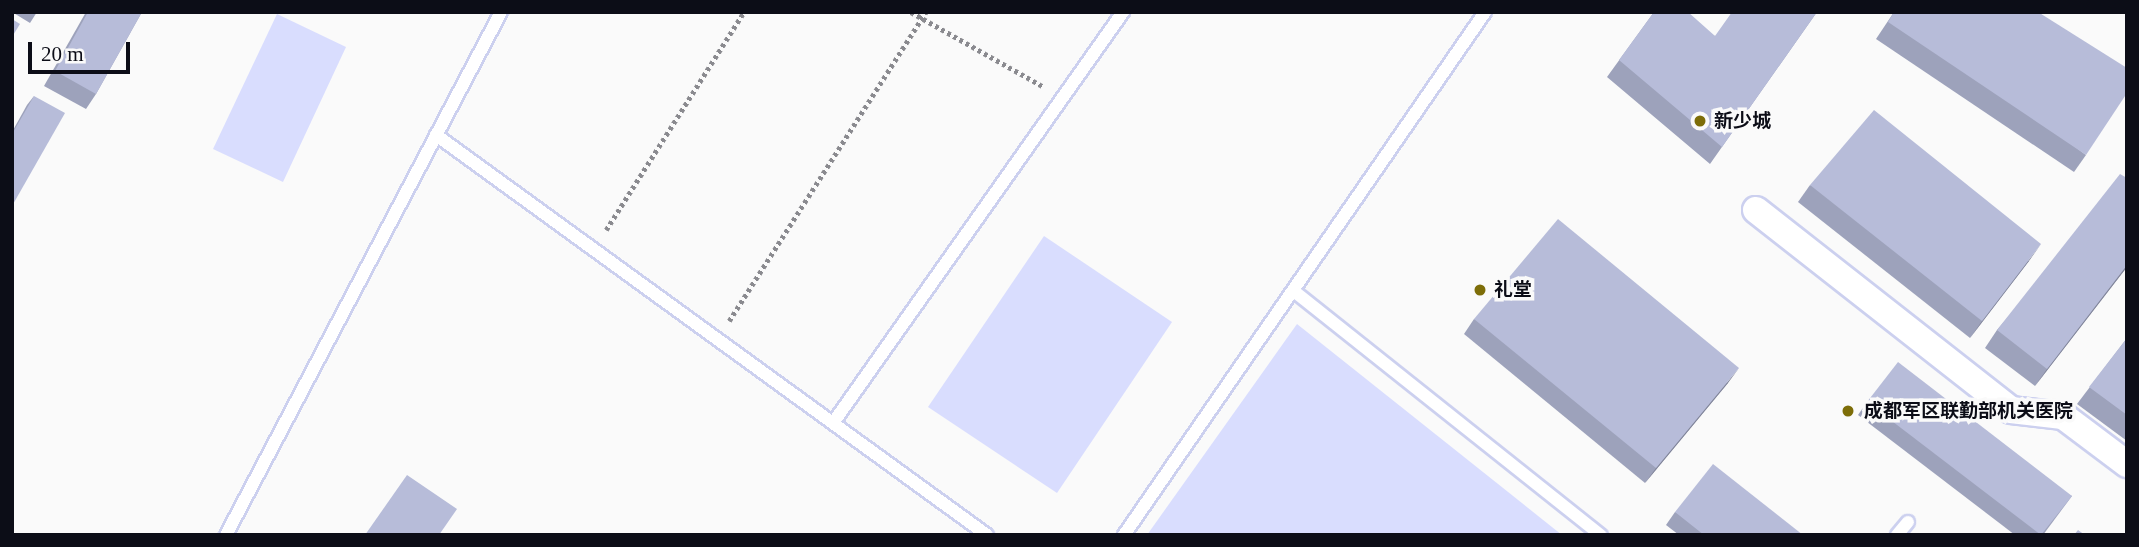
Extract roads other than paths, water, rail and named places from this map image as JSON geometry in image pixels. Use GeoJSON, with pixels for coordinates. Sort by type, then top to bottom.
{"type":"FeatureCollection","features":[{"type":"Feature","properties":{"kind":"street"},"geometry":{"type":"LineString","coordinates":[[1756,209],[2011,410],[2063,416],[2127,464]]}},
{"type":"Feature","properties":{"kind":"lane"},"geometry":{"type":"LineString","coordinates":[[226,535],[501,12]]}},
{"type":"Feature","properties":{"kind":"lane"},"geometry":{"type":"LineString","coordinates":[[833,423],[1123,12]]}},
{"type":"Feature","properties":{"kind":"lane"},"geometry":{"type":"LineString","coordinates":[[1124,535],[1295,292],[1485,12]]}},
{"type":"Feature","properties":{"kind":"lane"},"geometry":{"type":"LineString","coordinates":[[436,135],[987,535]]}},
{"type":"Feature","properties":{"kind":"lane"},"geometry":{"type":"LineString","coordinates":[[1295,292],[1601,535]]}},
{"type":"Feature","properties":{"kind":"lane"},"geometry":{"type":"LineString","coordinates":[[1897,535],[1908,522]]}},
{"type":"Feature","properties":{"kind":"place","name":"新少城"},"geometry":{"type":"Point","coordinates":[1700,121]}},
{"type":"Feature","properties":{"kind":"place","name":"礼堂"},"geometry":{"type":"Point","coordinates":[1480,290]}},
{"type":"Feature","properties":{"kind":"place","name":"成都军区联勤部机关医院"},"geometry":{"type":"Point","coordinates":[1848,411]}}]}
